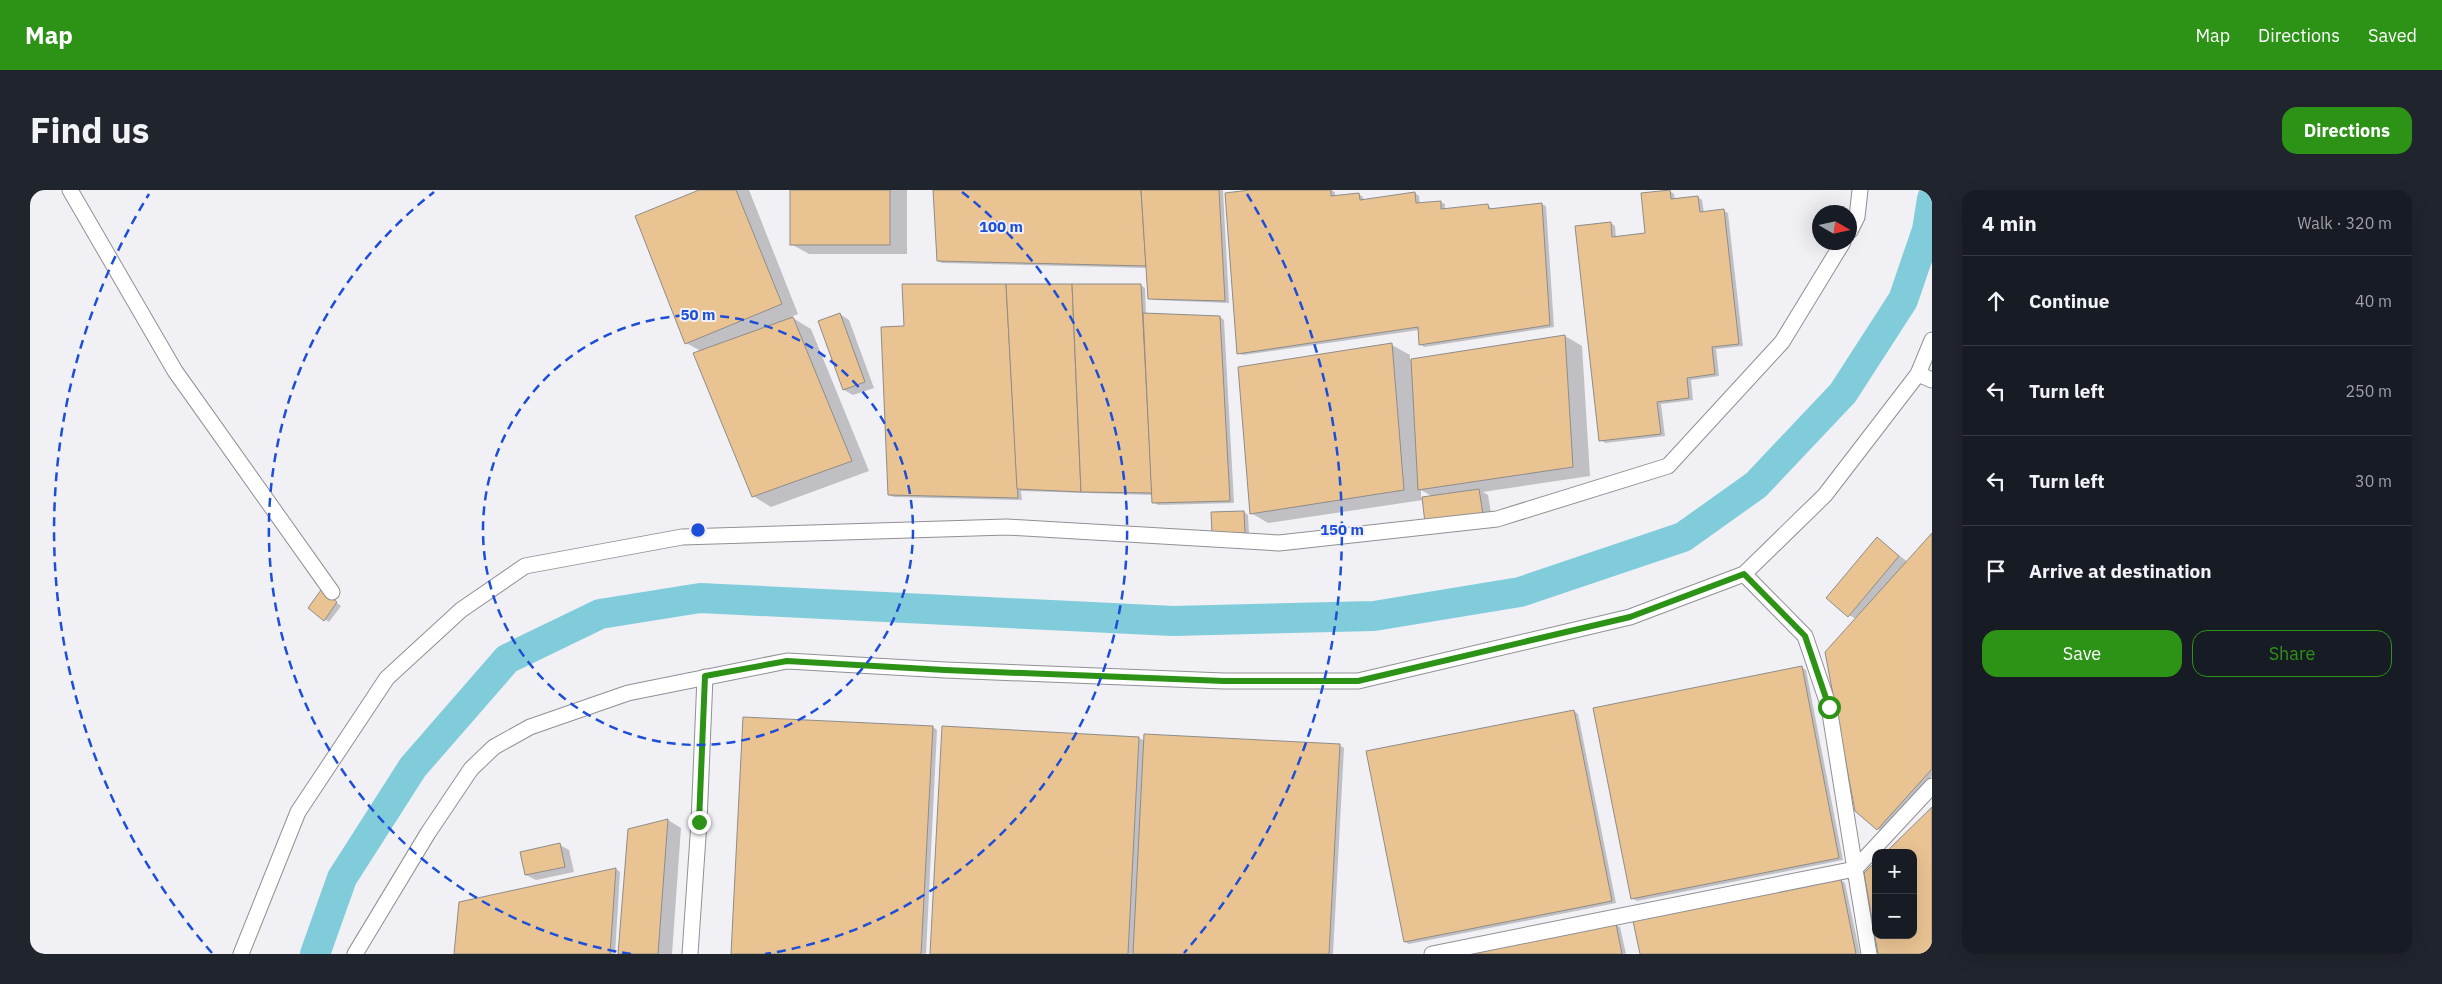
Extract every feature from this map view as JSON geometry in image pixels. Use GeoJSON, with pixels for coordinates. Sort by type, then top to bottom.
{"type":"FeatureCollection","features":[{"type":"Feature","properties":{"kind":"lane"},"geometry":{"type":"LineString","coordinates":[[70,190],[175,371],[332,592]]}},
{"type":"Feature","properties":{"kind":"lane"},"geometry":{"type":"LineString","coordinates":[[1857,217],[1860,190]]}},
{"type":"Feature","properties":{"kind":"lane"},"geometry":{"type":"LineString","coordinates":[[241,954],[298,812],[387,678],[461,610],[525,566],[682,537],[1007,528],[1279,543],[1497,519],[1668,466],[1782,342],[1838,250]]}},
{"type":"Feature","properties":{"kind":"lane"},"geometry":{"type":"LineString","coordinates":[[355,954],[428,832],[471,769],[494,746],[530,727],[628,693],[787,661],[945,670],[1224,681],[1358,681],[1630,617],[1744,574],[1825,495],[1925,377],[1932,340]]}},
{"type":"Feature","properties":{"kind":"lane"},"geometry":{"type":"LineString","coordinates":[[1744,574],[1805,636],[1829,707],[1869,954]]}},
{"type":"Feature","properties":{"kind":"lane"},"geometry":{"type":"LineString","coordinates":[[690,954],[699,822],[705,676]]}},
{"type":"Feature","properties":{"kind":"lane"},"geometry":{"type":"LineString","coordinates":[[1432,954],[1855,869],[1932,786]]}},
{"type":"Feature","properties":{"kind":"building"},"geometry":{"type":"Polygon","coordinates":[[[699,190],[736,190],[782,304],[685,344],[635,216],[699,190]]]}},
{"type":"Feature","properties":{"kind":"building"},"geometry":{"type":"Polygon","coordinates":[[[790,190],[890,190],[890,245],[790,245],[790,190]]]}},
{"type":"Feature","properties":{"kind":"building"},"geometry":{"type":"Polygon","coordinates":[[[933,190],[1141,190],[1146,266],[937,261],[933,190]]]}},
{"type":"Feature","properties":{"kind":"building"},"geometry":{"type":"Polygon","coordinates":[[[1141,190],[1219,190],[1225,301],[1148,299],[1141,190]]]}},
{"type":"Feature","properties":{"kind":"building"},"geometry":{"type":"Polygon","coordinates":[[[1250,190],[1331,190],[1331,196],[1359,193],[1360,200],[1415,192],[1416,203],[1441,201],[1441,209],[1488,204],[1489,209],[1542,203],[1550,325],[1419,345],[1418,327],[1237,354],[1225,193],[1250,190]]]}},
{"type":"Feature","properties":{"kind":"building"},"geometry":{"type":"Polygon","coordinates":[[[1670,190],[1671,199],[1698,196],[1700,212],[1724,209],[1739,344],[1712,347],[1715,374],[1687,378],[1689,398],[1657,402],[1661,434],[1599,441],[1575,226],[1611,222],[1612,237],[1645,233],[1641,193],[1670,190]]]}},
{"type":"Feature","properties":{"kind":"building"},"geometry":{"type":"Polygon","coordinates":[[[902,284],[1006,284],[1018,498],[888,495],[881,327],[904,326],[902,284]]]}},
{"type":"Feature","properties":{"kind":"building"},"geometry":{"type":"Polygon","coordinates":[[[1006,284],[1072,284],[1081,492],[1017,489],[1006,284]]]}},
{"type":"Feature","properties":{"kind":"building"},"geometry":{"type":"Polygon","coordinates":[[[1072,284],[1141,284],[1152,493],[1081,492],[1072,284]]]}},
{"type":"Feature","properties":{"kind":"building"},"geometry":{"type":"Polygon","coordinates":[[[840,313],[865,382],[843,390],[818,321],[840,313]]]}},
{"type":"Feature","properties":{"kind":"building"},"geometry":{"type":"Polygon","coordinates":[[[1143,313],[1220,316],[1230,501],[1152,503],[1143,313]]]}},
{"type":"Feature","properties":{"kind":"building"},"geometry":{"type":"Polygon","coordinates":[[[793,317],[852,461],[752,497],[693,353],[793,317]]]}},
{"type":"Feature","properties":{"kind":"building"},"geometry":{"type":"Polygon","coordinates":[[[1565,335],[1573,467],[1418,490],[1411,359],[1565,335]]]}},
{"type":"Feature","properties":{"kind":"building"},"geometry":{"type":"Polygon","coordinates":[[[1392,343],[1404,490],[1250,514],[1238,367],[1392,343]]]}},
{"type":"Feature","properties":{"kind":"building"},"geometry":{"type":"Polygon","coordinates":[[[1479,489],[1483,514],[1425,523],[1422,497],[1479,489]]]}},
{"type":"Feature","properties":{"kind":"building"},"geometry":{"type":"Polygon","coordinates":[[[1244,511],[1245,533],[1212,534],[1211,512],[1244,511]]]}},
{"type":"Feature","properties":{"kind":"building"},"geometry":{"type":"Polygon","coordinates":[[[1932,533],[1932,769],[1877,830],[1855,811],[1825,652],[1932,533]]]}},
{"type":"Feature","properties":{"kind":"building"},"geometry":{"type":"Polygon","coordinates":[[[1877,537],[1899,556],[1848,617],[1826,598],[1877,537]]]}},
{"type":"Feature","properties":{"kind":"building"},"geometry":{"type":"Polygon","coordinates":[[[321,590],[337,602],[324,621],[308,608],[321,590]]]}},
{"type":"Feature","properties":{"kind":"building"},"geometry":{"type":"Polygon","coordinates":[[[1802,666],[1839,858],[1631,899],[1593,708],[1802,666]]]}},
{"type":"Feature","properties":{"kind":"building"},"geometry":{"type":"Polygon","coordinates":[[[1574,710],[1612,901],[1404,942],[1366,751],[1574,710]]]}},
{"type":"Feature","properties":{"kind":"building"},"geometry":{"type":"Polygon","coordinates":[[[743,717],[933,726],[921,954],[731,954],[743,717]]]}},
{"type":"Feature","properties":{"kind":"building"},"geometry":{"type":"Polygon","coordinates":[[[942,726],[1139,737],[1128,954],[930,954],[942,726]]]}},
{"type":"Feature","properties":{"kind":"building"},"geometry":{"type":"Polygon","coordinates":[[[1144,734],[1340,744],[1329,954],[1133,954],[1144,734]]]}},
{"type":"Feature","properties":{"kind":"building"},"geometry":{"type":"Polygon","coordinates":[[[1932,807],[1932,954],[1878,954],[1875,939],[1917,939],[1917,849],[1889,849],[1932,807]]]}},
{"type":"Feature","properties":{"kind":"building"},"geometry":{"type":"Polygon","coordinates":[[[668,819],[658,954],[618,954],[628,829],[668,819]]]}},
{"type":"Feature","properties":{"kind":"building"},"geometry":{"type":"Polygon","coordinates":[[[560,843],[565,867],[525,875],[520,852],[560,843]]]}},
{"type":"Feature","properties":{"kind":"building"},"geometry":{"type":"Polygon","coordinates":[[[1872,865],[1872,919],[1864,873],[1872,865]]]}},
{"type":"Feature","properties":{"kind":"building"},"geometry":{"type":"Polygon","coordinates":[[[616,868],[610,954],[454,954],[459,902],[616,868]]]}},
{"type":"Feature","properties":{"kind":"building"},"geometry":{"type":"Polygon","coordinates":[[[1841,879],[1856,954],[1640,954],[1633,921],[1841,879]]]}},
{"type":"Feature","properties":{"kind":"building"},"geometry":{"type":"Polygon","coordinates":[[[1616,924],[1622,954],[1463,954],[1616,924]]]}},
{"type":"Feature","properties":{"kind":"waterway"},"geometry":{"type":"LineString","coordinates":[[315,954],[342,878],[413,767],[507,659],[600,614],[700,598],[1173,621],[1374,616],[1520,592],[1683,537],[1756,485],[1843,393],[1903,300],[1927,230],[1932,199]]}},
{"type":"Feature","properties":{"kind":"route"},"geometry":{"type":"LineString","coordinates":[[699,822],[705,676],[787,661],[945,670],[1224,681],[1358,681],[1630,617],[1744,574],[1805,636],[1829,707]]}}]}
